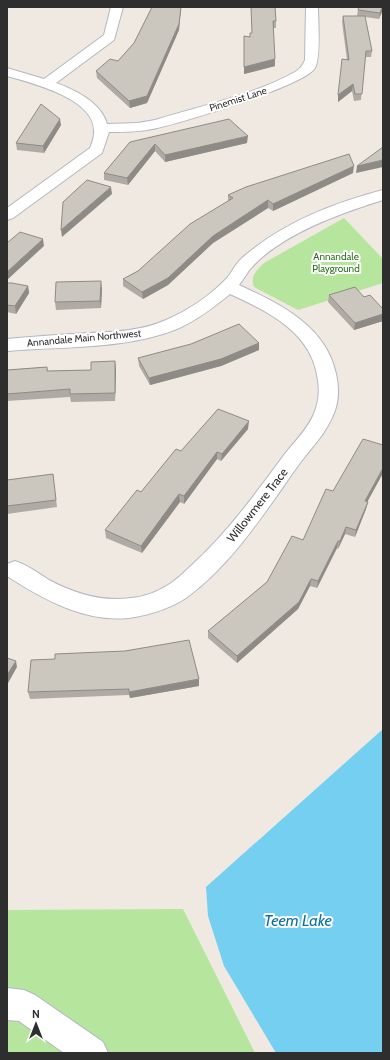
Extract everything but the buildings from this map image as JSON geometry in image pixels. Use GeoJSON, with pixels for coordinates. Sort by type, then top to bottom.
{"type":"FeatureCollection","features":[{"type":"Feature","properties":{"kind":"street"},"geometry":{"type":"LineString","coordinates":[[46,84],[110,37],[117,7]]}},
{"type":"Feature","properties":{"kind":"street","name":"Pinemist Lane"},"geometry":{"type":"LineString","coordinates":[[103,128],[138,127],[174,120],[260,92],[301,74],[309,67],[312,60],[312,7]]}},
{"type":"Feature","properties":{"kind":"street"},"geometry":{"type":"LineString","coordinates":[[7,72],[46,84],[80,100],[97,115],[103,128],[101,142],[97,150],[7,215]]}},
{"type":"Feature","properties":{"kind":"street","name":"Annandale Main Northwest"},"geometry":{"type":"LineString","coordinates":[[7,345],[111,337],[149,332],[188,316],[228,286],[246,262],[284,233],[331,211],[383,195]]}},
{"type":"Feature","properties":{"kind":"street","name":"Willowmere Trace"},"geometry":{"type":"LineString","coordinates":[[15,570],[45,590],[74,603],[94,607],[131,608],[157,601],[176,592],[215,559],[255,510],[325,412],[329,389],[327,376],[319,352],[309,338],[291,319],[271,307],[228,286]]}},
{"type":"Feature","properties":{"kind":"street"},"geometry":{"type":"LineString","coordinates":[[15,1005],[92,1053]]}},
{"type":"Feature","properties":{"kind":"green space","name":"Annandale Playground"},"geometry":{"type":"Polygon","coordinates":[[[344,218],[383,259],[383,283],[298,310],[254,287],[253,277],[256,271],[264,263],[344,218]]]}},
{"type":"Feature","properties":{"kind":"green space"},"geometry":{"type":"Polygon","coordinates":[[[183,909],[255,1053],[7,1053],[7,910],[183,909]]]}},
{"type":"Feature","properties":{"kind":"water","name":"Teem Lake"},"geometry":{"type":"Polygon","coordinates":[[[383,729],[383,1053],[276,1053],[224,966],[208,916],[206,887],[383,729]]]}}]}
